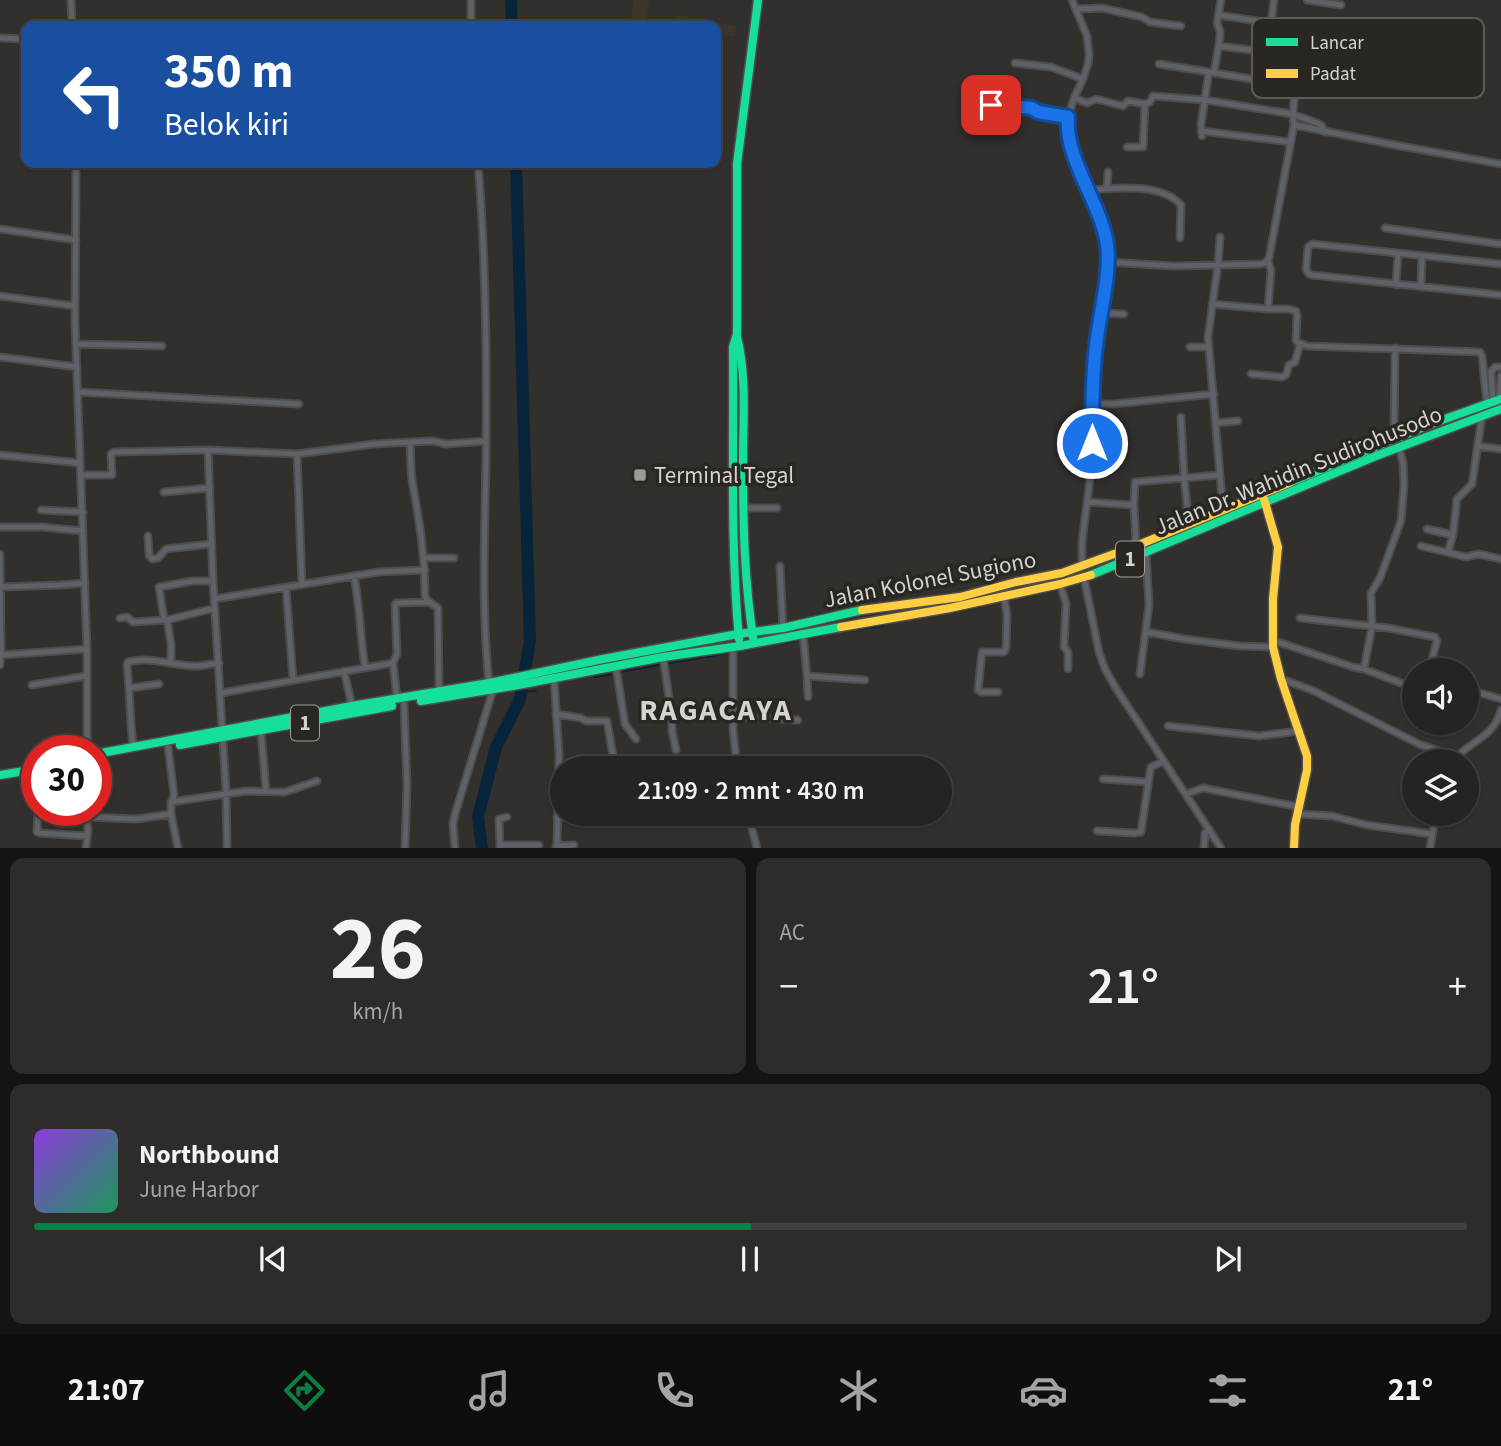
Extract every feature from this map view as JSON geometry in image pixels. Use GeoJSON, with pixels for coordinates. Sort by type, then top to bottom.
{"type":"FeatureCollection","features":[{"type":"Feature","properties":{"kind":"main road"},"geometry":{"type":"LineString","coordinates":[[754,643],[743,508],[742,382],[737,334],[737,164],[758,0]]}},
{"type":"Feature","properties":{"kind":"main road"},"geometry":{"type":"LineString","coordinates":[[735,649],[733,347],[737,334]]}},
{"type":"Feature","properties":{"kind":"main road","name":"Jalan Dr. Wahidin Sudirohusodo"},"geometry":{"type":"LineString","coordinates":[[735,649],[754,643],[803,638],[1004,597],[1083,578],[1266,503],[1396,444],[1482,416],[1496,403]]}},
{"type":"Feature","properties":{"kind":"main road","name":"Jalan Kolonel Sugiono"},"geometry":{"type":"LineString","coordinates":[[512,682],[547,671],[783,628],[865,609],[960,597],[1082,567],[1262,493],[1396,444],[1432,424],[1496,403]]}},
{"type":"Feature","properties":{"kind":"main road"},"geometry":{"type":"LineString","coordinates":[[1262,493],[1278,547],[1273,599],[1273,643],[1281,679],[1307,756],[1294,848]]}},
{"type":"Feature","properties":{"kind":"main road"},"geometry":{"type":"LineString","coordinates":[[734,558],[745,557]]}},
{"type":"Feature","properties":{"kind":"main road","name":"1"},"geometry":{"type":"LineString","coordinates":[[112,757],[352,706],[400,701],[512,682],[554,679],[735,649]]}},
{"type":"Feature","properties":{"kind":"main road","name":"1"},"geometry":{"type":"LineString","coordinates":[[112,751],[222,734],[261,731],[439,691],[491,686]]}},
{"type":"Feature","properties":{"kind":"main road"},"geometry":{"type":"LineString","coordinates":[[0,768],[21,765]]}},
{"type":"Feature","properties":{"kind":"main road"},"geometry":{"type":"LineString","coordinates":[[0,775],[21,772]]}},
{"type":"Feature","properties":{"kind":"street"},"geometry":{"type":"LineString","coordinates":[[71,0],[72,21]]}},
{"type":"Feature","properties":{"kind":"street"},"geometry":{"type":"LineString","coordinates":[[471,0],[471,21]]}},
{"type":"Feature","properties":{"kind":"street"},"geometry":{"type":"LineString","coordinates":[[1072,0],[1089,46],[1088,64],[1074,97],[1067,129],[1104,231],[1108,262],[1096,347],[1092,463],[1082,542],[1083,578],[1105,669],[1207,831],[1221,848]]}},
{"type":"Feature","properties":{"kind":"street"},"geometry":{"type":"LineString","coordinates":[[1221,0],[1217,23],[1221,34],[1205,100],[1202,134],[1291,142]]}},
{"type":"Feature","properties":{"kind":"street"},"geometry":{"type":"LineString","coordinates":[[1272,18],[1274,0]]}},
{"type":"Feature","properties":{"kind":"street"},"geometry":{"type":"LineString","coordinates":[[1307,0],[1341,5]]}},
{"type":"Feature","properties":{"kind":"street"},"geometry":{"type":"LineString","coordinates":[[1076,9],[1102,8],[1142,17],[1150,22],[1181,26]]}},
{"type":"Feature","properties":{"kind":"street"},"geometry":{"type":"LineString","coordinates":[[1218,15],[1252,20]]}},
{"type":"Feature","properties":{"kind":"street"},"geometry":{"type":"LineString","coordinates":[[0,38],[21,39]]}},
{"type":"Feature","properties":{"kind":"street"},"geometry":{"type":"LineString","coordinates":[[1219,46],[1252,50]]}},
{"type":"Feature","properties":{"kind":"street"},"geometry":{"type":"LineString","coordinates":[[1015,63],[1051,67],[1083,79]]}},
{"type":"Feature","properties":{"kind":"street"},"geometry":{"type":"LineString","coordinates":[[1159,64],[1252,79]]}},
{"type":"Feature","properties":{"kind":"street"},"geometry":{"type":"LineString","coordinates":[[1074,97],[1087,103],[1096,99],[1123,106],[1128,101],[1145,104],[1150,102],[1153,96],[1205,100],[1292,114],[1321,125],[1325,132]]}},
{"type":"Feature","properties":{"kind":"street"},"geometry":{"type":"LineString","coordinates":[[1268,309],[1271,270],[1268,261],[1294,125],[1294,98]]}},
{"type":"Feature","properties":{"kind":"street"},"geometry":{"type":"LineString","coordinates":[[1127,147],[1143,147],[1145,104]]}},
{"type":"Feature","properties":{"kind":"street"},"geometry":{"type":"LineString","coordinates":[[991,105],[1032,108],[1038,112],[1068,117]]}},
{"type":"Feature","properties":{"kind":"street"},"geometry":{"type":"LineString","coordinates":[[1294,125],[1501,164]]}},
{"type":"Feature","properties":{"kind":"street"},"geometry":{"type":"LineString","coordinates":[[76,168],[75,306],[87,649],[87,735]]}},
{"type":"Feature","properties":{"kind":"street"},"geometry":{"type":"LineString","coordinates":[[455,848],[454,814],[491,686],[485,648],[486,441],[482,205],[478,168]]}},
{"type":"Feature","properties":{"kind":"street"},"geometry":{"type":"LineString","coordinates":[[1107,189],[1108,172]]}},
{"type":"Feature","properties":{"kind":"street"},"geometry":{"type":"LineString","coordinates":[[1087,190],[1153,190],[1173,198],[1181,205],[1180,238]]}},
{"type":"Feature","properties":{"kind":"street"},"geometry":{"type":"LineString","coordinates":[[1385,228],[1501,244]]}},
{"type":"Feature","properties":{"kind":"street"},"geometry":{"type":"LineString","coordinates":[[0,229],[76,240]]}},
{"type":"Feature","properties":{"kind":"street"},"geometry":{"type":"LineString","coordinates":[[1220,237],[1208,347],[1223,510]]}},
{"type":"Feature","properties":{"kind":"street"},"geometry":{"type":"LineString","coordinates":[[1501,264],[1312,244],[1308,247],[1306,269],[1312,275],[1501,295]]}},
{"type":"Feature","properties":{"kind":"street"},"geometry":{"type":"LineString","coordinates":[[1396,285],[1398,254]]}},
{"type":"Feature","properties":{"kind":"street"},"geometry":{"type":"LineString","coordinates":[[1421,287],[1422,257]]}},
{"type":"Feature","properties":{"kind":"street"},"geometry":{"type":"LineString","coordinates":[[1108,262],[1173,265],[1262,264],[1268,261]]}},
{"type":"Feature","properties":{"kind":"street"},"geometry":{"type":"LineString","coordinates":[[0,296],[75,306]]}},
{"type":"Feature","properties":{"kind":"street"},"geometry":{"type":"LineString","coordinates":[[1213,304],[1288,309],[1297,312],[1296,340],[1300,344],[1481,352],[1496,403]]}},
{"type":"Feature","properties":{"kind":"street"},"geometry":{"type":"LineString","coordinates":[[1101,313],[1124,314]]}},
{"type":"Feature","properties":{"kind":"street"},"geometry":{"type":"LineString","coordinates":[[76,344],[163,346]]}},
{"type":"Feature","properties":{"kind":"street"},"geometry":{"type":"LineString","coordinates":[[1251,374],[1282,377],[1286,375],[1300,344]]}},
{"type":"Feature","properties":{"kind":"street"},"geometry":{"type":"LineString","coordinates":[[1189,347],[1208,347]]}},
{"type":"Feature","properties":{"kind":"street"},"geometry":{"type":"LineString","coordinates":[[1364,669],[1373,626],[1371,593],[1380,578],[1401,521],[1404,484],[1403,463],[1396,444],[1395,348]]}},
{"type":"Feature","properties":{"kind":"street"},"geometry":{"type":"LineString","coordinates":[[0,356],[77,367]]}},
{"type":"Feature","properties":{"kind":"street"},"geometry":{"type":"LineString","coordinates":[[1496,403],[1492,372],[1495,367],[1501,368]]}},
{"type":"Feature","properties":{"kind":"street"},"geometry":{"type":"LineString","coordinates":[[1496,403],[1501,376]]}},
{"type":"Feature","properties":{"kind":"street"},"geometry":{"type":"LineString","coordinates":[[78,393],[299,404]]}},
{"type":"Feature","properties":{"kind":"street"},"geometry":{"type":"LineString","coordinates":[[1092,404],[1214,394]]}},
{"type":"Feature","properties":{"kind":"street"},"geometry":{"type":"LineString","coordinates":[[1448,552],[1457,500],[1472,484],[1482,416]]}},
{"type":"Feature","properties":{"kind":"street"},"geometry":{"type":"LineString","coordinates":[[1181,417],[1189,524]]}},
{"type":"Feature","properties":{"kind":"street"},"geometry":{"type":"LineString","coordinates":[[1216,423],[1238,421]]}},
{"type":"Feature","properties":{"kind":"street"},"geometry":{"type":"LineString","coordinates":[[81,475],[111,475],[111,454],[114,452],[208,450],[297,454],[374,444],[486,441]]}},
{"type":"Feature","properties":{"kind":"street"},"geometry":{"type":"LineString","coordinates":[[410,442],[412,484],[424,558],[425,596],[438,608],[439,691]]}},
{"type":"Feature","properties":{"kind":"street"},"geometry":{"type":"LineString","coordinates":[[1478,446],[1501,449]]}},
{"type":"Feature","properties":{"kind":"street"},"geometry":{"type":"LineString","coordinates":[[208,450],[227,848]]}},
{"type":"Feature","properties":{"kind":"street"},"geometry":{"type":"LineString","coordinates":[[297,454],[302,585]]}},
{"type":"Feature","properties":{"kind":"street"},"geometry":{"type":"LineString","coordinates":[[0,455],[80,463]]}},
{"type":"Feature","properties":{"kind":"street"},"geometry":{"type":"LineString","coordinates":[[1136,546],[1134,482],[1220,475]]}},
{"type":"Feature","properties":{"kind":"street"},"geometry":{"type":"LineString","coordinates":[[164,492],[210,488]]}},
{"type":"Feature","properties":{"kind":"street"},"geometry":{"type":"LineString","coordinates":[[1087,502],[1134,505]]}},
{"type":"Feature","properties":{"kind":"street"},"geometry":{"type":"LineString","coordinates":[[743,508],[777,508]]}},
{"type":"Feature","properties":{"kind":"street"},"geometry":{"type":"LineString","coordinates":[[41,510],[83,512]]}},
{"type":"Feature","properties":{"kind":"street"},"geometry":{"type":"LineString","coordinates":[[0,527],[83,531]]}},
{"type":"Feature","properties":{"kind":"street"},"geometry":{"type":"LineString","coordinates":[[1427,529],[1453,535]]}},
{"type":"Feature","properties":{"kind":"street"},"geometry":{"type":"LineString","coordinates":[[148,536],[149,555],[152,559],[158,558],[166,549],[211,544]]}},
{"type":"Feature","properties":{"kind":"street"},"geometry":{"type":"LineString","coordinates":[[1421,546],[1466,557],[1479,554],[1501,559]]}},
{"type":"Feature","properties":{"kind":"street"},"geometry":{"type":"LineString","coordinates":[[1140,674],[1149,605],[1146,553]]}},
{"type":"Feature","properties":{"kind":"street"},"geometry":{"type":"LineString","coordinates":[[0,554],[0,665]]}},
{"type":"Feature","properties":{"kind":"street"},"geometry":{"type":"LineString","coordinates":[[424,558],[454,558]]}},
{"type":"Feature","properties":{"kind":"street"},"geometry":{"type":"LineString","coordinates":[[780,566],[783,628]]}},
{"type":"Feature","properties":{"kind":"street"},"geometry":{"type":"LineString","coordinates":[[214,599],[396,570],[425,570]]}},
{"type":"Feature","properties":{"kind":"street"},"geometry":{"type":"LineString","coordinates":[[354,576],[365,667]]}},
{"type":"Feature","properties":{"kind":"street"},"geometry":{"type":"LineString","coordinates":[[171,662],[171,644],[159,587],[193,581],[213,581]]}},
{"type":"Feature","properties":{"kind":"street"},"geometry":{"type":"LineString","coordinates":[[0,587],[85,583]]}},
{"type":"Feature","properties":{"kind":"street"},"geometry":{"type":"LineString","coordinates":[[1060,584],[1066,603],[1064,648],[1068,652],[1068,669]]}},
{"type":"Feature","properties":{"kind":"street"},"geometry":{"type":"LineString","coordinates":[[286,588],[293,680]]}},
{"type":"Feature","properties":{"kind":"street"},"geometry":{"type":"LineString","coordinates":[[998,692],[979,691],[979,679],[982,652],[1004,652],[1006,648],[1007,615],[1004,597]]}},
{"type":"Feature","properties":{"kind":"street"},"geometry":{"type":"LineString","coordinates":[[405,848],[407,784],[400,701],[393,663],[397,654],[395,604],[430,602]]}},
{"type":"Feature","properties":{"kind":"street"},"geometry":{"type":"LineString","coordinates":[[120,618],[127,617],[133,622],[166,620],[215,608]]}},
{"type":"Feature","properties":{"kind":"street"},"geometry":{"type":"LineString","coordinates":[[1300,618],[1373,626],[1436,638],[1432,658]]}},
{"type":"Feature","properties":{"kind":"street"},"geometry":{"type":"LineString","coordinates":[[1315,628],[1316,620]]}},
{"type":"Feature","properties":{"kind":"street"},"geometry":{"type":"LineString","coordinates":[[1146,632],[1239,646],[1273,643],[1364,669],[1402,683]]}},
{"type":"Feature","properties":{"kind":"street"},"geometry":{"type":"LineString","coordinates":[[803,638],[808,697]]}},
{"type":"Feature","properties":{"kind":"street"},"geometry":{"type":"LineString","coordinates":[[1,655],[87,649]]}},
{"type":"Feature","properties":{"kind":"street"},"geometry":{"type":"LineString","coordinates":[[735,649],[733,717],[736,756]]}},
{"type":"Feature","properties":{"kind":"street"},"geometry":{"type":"LineString","coordinates":[[134,747],[130,721],[128,662],[142,660],[197,666],[219,663]]}},
{"type":"Feature","properties":{"kind":"street"},"geometry":{"type":"LineString","coordinates":[[664,660],[676,750]]}},
{"type":"Feature","properties":{"kind":"street"},"geometry":{"type":"LineString","coordinates":[[221,693],[393,663]]}},
{"type":"Feature","properties":{"kind":"street"},"geometry":{"type":"LineString","coordinates":[[616,669],[625,724],[636,739]]}},
{"type":"Feature","properties":{"kind":"street"},"geometry":{"type":"LineString","coordinates":[[344,671],[352,706]]}},
{"type":"Feature","properties":{"kind":"street"},"geometry":{"type":"LineString","coordinates":[[32,685],[86,676]]}},
{"type":"Feature","properties":{"kind":"street"},"geometry":{"type":"LineString","coordinates":[[807,676],[865,680]]}},
{"type":"Feature","properties":{"kind":"street"},"geometry":{"type":"LineString","coordinates":[[554,679],[558,756]]}},
{"type":"Feature","properties":{"kind":"street"},"geometry":{"type":"LineString","coordinates":[[1281,679],[1312,690],[1431,749]]}},
{"type":"Feature","properties":{"kind":"street"},"geometry":{"type":"LineString","coordinates":[[130,688],[159,684]]}},
{"type":"Feature","properties":{"kind":"street"},"geometry":{"type":"LineString","coordinates":[[1479,693],[1501,699]]}},
{"type":"Feature","properties":{"kind":"street"},"geometry":{"type":"LineString","coordinates":[[1468,749],[1493,729],[1501,710]]}},
{"type":"Feature","properties":{"kind":"street"},"geometry":{"type":"LineString","coordinates":[[556,714],[586,721],[607,722],[613,756]]}},
{"type":"Feature","properties":{"kind":"street"},"geometry":{"type":"LineString","coordinates":[[733,717],[798,720]]}},
{"type":"Feature","properties":{"kind":"street"},"geometry":{"type":"LineString","coordinates":[[1168,726],[1259,736],[1299,731]]}},
{"type":"Feature","properties":{"kind":"street"},"geometry":{"type":"LineString","coordinates":[[261,731],[266,791]]}},
{"type":"Feature","properties":{"kind":"street"},"geometry":{"type":"LineString","coordinates":[[168,747],[174,794],[171,814],[178,848]]}},
{"type":"Feature","properties":{"kind":"street"},"geometry":{"type":"LineString","coordinates":[[1097,831],[1135,834],[1141,832],[1151,767],[1162,761]]}},
{"type":"Feature","properties":{"kind":"street"},"geometry":{"type":"LineString","coordinates":[[1102,779],[1148,782]]}},
{"type":"Feature","properties":{"kind":"street"},"geometry":{"type":"LineString","coordinates":[[171,802],[226,793],[285,792],[317,781]]}},
{"type":"Feature","properties":{"kind":"street"},"geometry":{"type":"LineString","coordinates":[[1186,794],[1203,788],[1367,825],[1432,834]]}},
{"type":"Feature","properties":{"kind":"street"},"geometry":{"type":"LineString","coordinates":[[112,817],[137,819],[171,814]]}},
{"type":"Feature","properties":{"kind":"street"},"geometry":{"type":"LineString","coordinates":[[507,817],[499,819],[500,846],[538,845]]}},
{"type":"Feature","properties":{"kind":"street"},"geometry":{"type":"LineString","coordinates":[[37,826],[39,833],[87,835]]}},
{"type":"Feature","properties":{"kind":"street"},"geometry":{"type":"LineString","coordinates":[[86,848],[87,826]]}},
{"type":"Feature","properties":{"kind":"street"},"geometry":{"type":"LineString","coordinates":[[557,826],[557,847],[574,845]]}},
{"type":"Feature","properties":{"kind":"street"},"geometry":{"type":"LineString","coordinates":[[751,826],[757,848]]}},
{"type":"Feature","properties":{"kind":"street"},"geometry":{"type":"LineString","coordinates":[[1430,848],[1434,826]]}},
{"type":"Feature","properties":{"kind":"street"},"geometry":{"type":"LineString","coordinates":[[1204,848],[1207,831]]}},
{"type":"Feature","properties":{"kind":"shaded area"},"geometry":{"type":"Polygon","coordinates":[[[633,0],[649,0],[647,21],[631,21],[633,0]]]}},
{"type":"Feature","properties":{"kind":"shaded area"},"geometry":{"type":"Polygon","coordinates":[[[676,15],[709,21],[675,21],[676,15]]]}},
{"type":"Feature","properties":{"kind":"shaded area"},"geometry":{"type":"Polygon","coordinates":[[[721,23],[736,26],[735,37],[721,35],[721,23]]]}},
{"type":"Feature","properties":{"kind":"waterway"},"geometry":{"type":"LineString","coordinates":[[511,0],[512,21]]}},
{"type":"Feature","properties":{"kind":"waterway"},"geometry":{"type":"LineString","coordinates":[[482,848],[478,817],[496,747],[520,699],[530,641],[516,168]]}},
{"type":"Feature","properties":{"kind":"waterway"},"geometry":{"type":"LineString","coordinates":[[858,629],[884,626]]}},
{"type":"Feature","properties":{"kind":"waterway"},"geometry":{"type":"LineString","coordinates":[[806,639],[821,636]]}},
{"type":"Feature","properties":{"kind":"waterway"},"geometry":{"type":"LineString","coordinates":[[785,643],[801,640]]}},
{"type":"Feature","properties":{"kind":"waterway"},"geometry":{"type":"LineString","coordinates":[[620,672],[728,653]]}},
{"type":"Feature","properties":{"kind":"waterway"},"geometry":{"type":"LineString","coordinates":[[595,677],[615,674]]}},
{"type":"Feature","properties":{"kind":"waterway"},"geometry":{"type":"LineString","coordinates":[[521,692],[536,691]]}},
{"type":"Feature","properties":{"kind":"traffic: fast"},"geometry":{"type":"LineString","coordinates":[[739,639],[733,493],[737,164],[758,0]]}},
{"type":"Feature","properties":{"kind":"traffic: fast"},"geometry":{"type":"LineString","coordinates":[[737,337],[743,383],[745,552],[754,643]]}},
{"type":"Feature","properties":{"kind":"traffic: fast"},"geometry":{"type":"LineString","coordinates":[[1289,483],[1431,424],[1501,399]]}},
{"type":"Feature","properties":{"kind":"traffic: fast"},"geometry":{"type":"LineString","coordinates":[[1091,575],[1376,456],[1501,409]]}},
{"type":"Feature","properties":{"kind":"traffic: fast"},"geometry":{"type":"LineString","coordinates":[[112,751],[489,683],[738,634],[783,628],[862,610]]}},
{"type":"Feature","properties":{"kind":"traffic: fast"},"geometry":{"type":"LineString","coordinates":[[421,701],[841,627]]}},
{"type":"Feature","properties":{"kind":"traffic: fast"},"geometry":{"type":"LineString","coordinates":[[180,745],[392,706]]}},
{"type":"Feature","properties":{"kind":"traffic: fast"},"geometry":{"type":"LineString","coordinates":[[0,775],[21,772]]}},
{"type":"Feature","properties":{"kind":"traffic: slow"},"geometry":{"type":"LineString","coordinates":[[862,610],[960,597],[1062,573],[1136,546],[1289,483]]}},
{"type":"Feature","properties":{"kind":"traffic: slow"},"geometry":{"type":"LineString","coordinates":[[1264,499],[1278,547],[1273,599],[1273,647],[1307,756],[1307,770],[1295,825],[1294,848]]}},
{"type":"Feature","properties":{"kind":"traffic: slow"},"geometry":{"type":"LineString","coordinates":[[841,627],[950,608],[1091,575]]}},
{"type":"Feature","properties":{"kind":"place","name":"Terminal Tegal"},"geometry":{"type":"Point","coordinates":[640,475]}},
{"type":"Feature","properties":{"kind":"district","name":"RAGACAYA"},"geometry":{"type":"Point","coordinates":[716,710]}},
{"type":"Feature","properties":{"kind":"route"},"geometry":{"type":"LineString","coordinates":[[991,105],[1032,108],[1038,112],[1068,117],[1067,129],[1072,147],[1104,231],[1108,262],[1096,347],[1092,443]]}}]}
